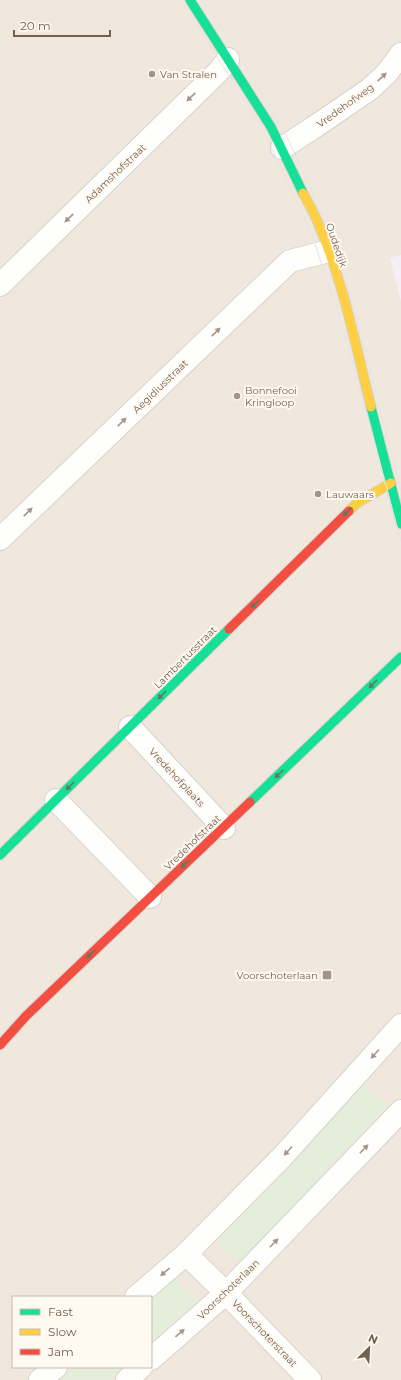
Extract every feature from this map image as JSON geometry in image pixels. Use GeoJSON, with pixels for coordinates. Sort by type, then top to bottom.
{"type":"FeatureCollection","features":[{"type":"Feature","properties":{"kind":"street","name":"Oudedijk"},"geometry":{"type":"LineString","coordinates":[[190,0],[271,127],[313,211],[329,251],[344,302],[401,524]]}},
{"type":"Feature","properties":{"kind":"street","name":"Vredehofweg"},"geometry":{"type":"LineString","coordinates":[[282,148],[370,89],[387,73],[401,54]]}},
{"type":"Feature","properties":{"kind":"street","name":"Adamshofstraat"},"geometry":{"type":"LineString","coordinates":[[0,285],[220,70],[228,59]]}},
{"type":"Feature","properties":{"kind":"street","name":"Aegidiusstraat"},"geometry":{"type":"LineString","coordinates":[[0,539],[290,261],[329,251]]}},
{"type":"Feature","properties":{"kind":"street","name":"Lambertusstraat"},"geometry":{"type":"LineString","coordinates":[[0,855],[357,503],[391,483]]}},
{"type":"Feature","properties":{"kind":"street","name":"Vredehofstraat"},"geometry":{"type":"LineString","coordinates":[[0,1044],[26,1016],[401,657]]}},
{"type":"Feature","properties":{"kind":"street","name":"Vredehofplaats"},"geometry":{"type":"LineString","coordinates":[[130,727],[224,828]]}},
{"type":"Feature","properties":{"kind":"street"},"geometry":{"type":"LineString","coordinates":[[56,800],[150,898]]}},
{"type":"Feature","properties":{"kind":"street"},"geometry":{"type":"LineString","coordinates":[[137,1296],[186,1254],[282,1156],[401,1025]]}},
{"type":"Feature","properties":{"kind":"street","name":"Voorschoterlaan"},"geometry":{"type":"LineString","coordinates":[[152,1358],[226,1293],[401,1111]]}},
{"type":"Feature","properties":{"kind":"street","name":"Voorschoterstraat"},"geometry":{"type":"LineString","coordinates":[[186,1254],[310,1380]]}},
{"type":"Feature","properties":{"kind":"street"},"geometry":{"type":"LineString","coordinates":[[40,1380],[55,1368]]}},
{"type":"Feature","properties":{"kind":"street"},"geometry":{"type":"LineString","coordinates":[[127,1380],[141,1368]]}},
{"type":"Feature","properties":{"kind":"shaded area"},"geometry":{"type":"Polygon","coordinates":[[[0,0],[401,0],[401,1380],[0,1380],[0,0]]]}},
{"type":"Feature","properties":{"kind":"shaded area"},"geometry":{"type":"Polygon","coordinates":[[[401,255],[401,301],[390,258],[401,255]]]}},
{"type":"Feature","properties":{"kind":"green space"},"geometry":{"type":"Polygon","coordinates":[[[363,1084],[389,1108],[241,1265],[215,1240],[363,1084]]]}},
{"type":"Feature","properties":{"kind":"green space"},"geometry":{"type":"Polygon","coordinates":[[[173,1276],[197,1304],[152,1343],[152,1296],[173,1276]]]}},
{"type":"Feature","properties":{"kind":"green space"},"geometry":{"type":"Polygon","coordinates":[[[69,1368],[124,1368],[111,1380],[55,1380],[69,1368]]]}},
{"type":"Feature","properties":{"kind":"tram line"},"geometry":{"type":"LineString","coordinates":[[181,0],[264,131],[312,235],[345,334],[401,541]]}},
{"type":"Feature","properties":{"kind":"tram line"},"geometry":{"type":"LineString","coordinates":[[203,0],[250,73],[290,143],[329,230],[345,275],[401,491]]}},
{"type":"Feature","properties":{"kind":"traffic: fast"},"geometry":{"type":"LineString","coordinates":[[190,0],[271,127],[303,193]]}},
{"type":"Feature","properties":{"kind":"traffic: fast"},"geometry":{"type":"LineString","coordinates":[[371,407],[401,524]]}},
{"type":"Feature","properties":{"kind":"traffic: fast"},"geometry":{"type":"LineString","coordinates":[[0,855],[229,629]]}},
{"type":"Feature","properties":{"kind":"traffic: fast"},"geometry":{"type":"LineString","coordinates":[[250,802],[401,657]]}},
{"type":"Feature","properties":{"kind":"traffic: slow"},"geometry":{"type":"LineString","coordinates":[[303,193],[316,219],[343,294],[371,407]]}},
{"type":"Feature","properties":{"kind":"traffic: slow"},"geometry":{"type":"LineString","coordinates":[[349,511],[357,503],[391,483]]}},
{"type":"Feature","properties":{"kind":"traffic: jam"},"geometry":{"type":"LineString","coordinates":[[229,629],[349,511]]}},
{"type":"Feature","properties":{"kind":"traffic: jam"},"geometry":{"type":"LineString","coordinates":[[0,1045],[26,1016],[250,802]]}},
{"type":"Feature","properties":{"kind":"place","name":"Van Stralen"},"geometry":{"type":"Point","coordinates":[152,74]}},
{"type":"Feature","properties":{"kind":"place","name":"Bonnefooi Kringloop"},"geometry":{"type":"Point","coordinates":[237,396]}},
{"type":"Feature","properties":{"kind":"place","name":"Lauwaars"},"geometry":{"type":"Point","coordinates":[318,494]}},
{"type":"Feature","properties":{"kind":"place","name":"Voorschoterlaan"},"geometry":{"type":"Point","coordinates":[327,975]}}]}
